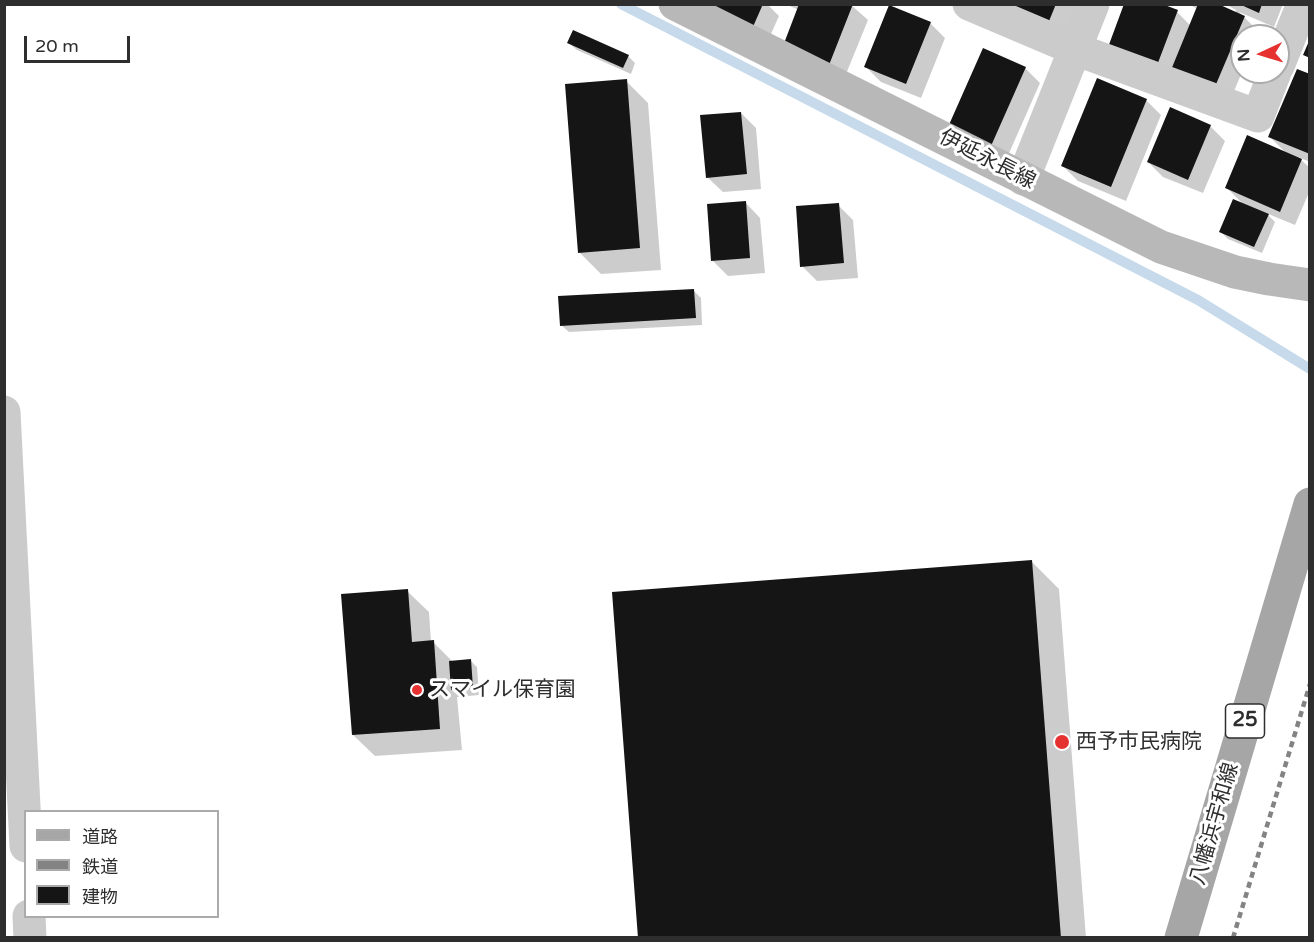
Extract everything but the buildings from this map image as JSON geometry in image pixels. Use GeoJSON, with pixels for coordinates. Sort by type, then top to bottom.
{"type":"FeatureCollection","features":[{"type":"Feature","properties":{"kind":"main road","name":"伊延永長線"},"geometry":{"type":"LineString","coordinates":[[675,4],[1161,247],[1235,272],[1310,285]]}},
{"type":"Feature","properties":{"kind":"main road","name":"八幡浜宇和線"},"geometry":{"type":"LineString","coordinates":[[1181,938],[1310,504]]}},
{"type":"Feature","properties":{"kind":"street"},"geometry":{"type":"LineString","coordinates":[[969,4],[1075,49],[1258,116],[1270,84]]}},
{"type":"Feature","properties":{"kind":"street"},"geometry":{"type":"LineString","coordinates":[[1023,178],[1093,4]]}},
{"type":"Feature","properties":{"kind":"street"},"geometry":{"type":"LineString","coordinates":[[1290,36],[1303,4]]}},
{"type":"Feature","properties":{"kind":"street"},"geometry":{"type":"LineString","coordinates":[[4,412],[24,810]]}},
{"type":"Feature","properties":{"kind":"street"},"geometry":{"type":"LineString","coordinates":[[29,918],[30,938]]}},
{"type":"Feature","properties":{"kind":"waterway"},"geometry":{"type":"LineString","coordinates":[[621,4],[1198,300],[1310,369]]}},
{"type":"Feature","properties":{"kind":"railway"},"geometry":{"type":"LineString","coordinates":[[1233,938],[1310,684]]}},
{"type":"Feature","properties":{"kind":"place","name":"スマイル保育園"},"geometry":{"type":"Point","coordinates":[417,690]}},
{"type":"Feature","properties":{"kind":"place","name":"西予市民病院"},"geometry":{"type":"Point","coordinates":[1062,742]}}]}
